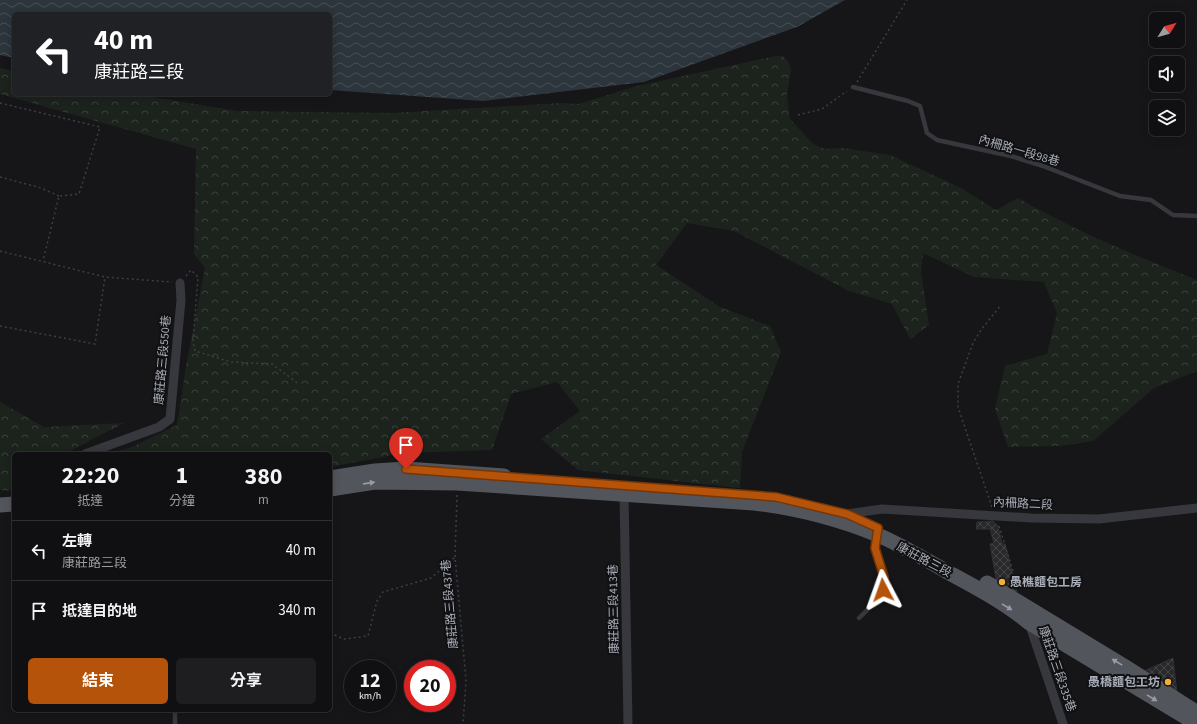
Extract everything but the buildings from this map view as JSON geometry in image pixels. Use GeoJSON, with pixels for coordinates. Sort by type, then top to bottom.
{"type":"FeatureCollection","features":[{"type":"Feature","properties":{"kind":"main road","name":"康莊路三段"},"geometry":{"type":"LineString","coordinates":[[332,478],[375,471],[406,469],[468,473],[776,497],[847,514],[967,583],[1018,614],[1028,622],[1197,724]]}},
{"type":"Feature","properties":{"kind":"main road","name":"康莊路三段"},"geometry":{"type":"LineString","coordinates":[[332,489],[375,482],[457,483],[754,503],[787,507],[912,541],[1024,604],[1197,713]]}},
{"type":"Feature","properties":{"kind":"main road"},"geometry":{"type":"LineString","coordinates":[[0,504],[12,504]]}},
{"type":"Feature","properties":{"kind":"main road"},"geometry":{"type":"LineString","coordinates":[[0,514],[12,514]]}},
{"type":"Feature","properties":{"kind":"street","name":"康莊路三段550巷"},"geometry":{"type":"LineString","coordinates":[[90,452],[159,427],[170,419],[181,300],[180,283]]}},
{"type":"Feature","properties":{"kind":"street","name":"康莊路三段413巷"},"geometry":{"type":"LineString","coordinates":[[624,494],[623,523],[627,586],[628,724]]}},
{"type":"Feature","properties":{"kind":"street","name":"內柵路二段"},"geometry":{"type":"LineString","coordinates":[[847,514],[882,509],[995,515],[1099,518],[1197,508]]}},
{"type":"Feature","properties":{"kind":"street","name":"康莊路三段335巷"},"geometry":{"type":"LineString","coordinates":[[1028,622],[1063,724]]}},
{"type":"Feature","properties":{"kind":"lane","name":"內柵路一段98巷"},"geometry":{"type":"LineString","coordinates":[[853,88],[908,101],[920,106],[927,133],[937,140],[1037,164],[1120,196],[1151,200],[1173,215],[1197,216]]}},
{"type":"Feature","properties":{"kind":"lane"},"geometry":{"type":"LineString","coordinates":[[859,618],[880,596],[883,590],[884,577],[875,548],[878,531]]}},
{"type":"Feature","properties":{"kind":"lane"},"geometry":{"type":"LineString","coordinates":[[175,712],[175,724]]}},
{"type":"Feature","properties":{"kind":"path"},"geometry":{"type":"LineString","coordinates":[[798,115],[822,109],[853,88],[907,0]]}},
{"type":"Feature","properties":{"kind":"path"},"geometry":{"type":"LineString","coordinates":[[0,103],[100,127],[79,194],[59,196],[41,188],[0,177]]}},
{"type":"Feature","properties":{"kind":"path"},"geometry":{"type":"LineString","coordinates":[[0,251],[43,261],[59,196]]}},
{"type":"Feature","properties":{"kind":"path"},"geometry":{"type":"LineString","coordinates":[[0,326],[96,344],[105,277]]}},
{"type":"Feature","properties":{"kind":"path"},"geometry":{"type":"LineString","coordinates":[[1001,305],[981,330],[973,343],[958,384],[958,407],[1024,604]]}},
{"type":"Feature","properties":{"kind":"path","name":"康莊路三段437巷"},"geometry":{"type":"LineString","coordinates":[[457,483],[455,557],[466,680],[463,724]]}},
{"type":"Feature","properties":{"kind":"path"},"geometry":{"type":"LineString","coordinates":[[332,634],[344,639],[368,636],[377,601],[383,592],[431,578],[455,557]]}},
{"type":"Feature","properties":{"kind":"green space"},"geometry":{"type":"Polygon","coordinates":[[[776,56],[783,56],[789,63],[791,70],[787,94],[790,119],[813,144],[825,149],[842,148],[890,155],[961,188],[996,210],[1018,198],[1084,232],[1197,280],[1197,371],[1154,388],[1093,441],[1061,446],[1008,447],[995,409],[1005,366],[1047,354],[1057,313],[1044,282],[974,277],[923,253],[921,272],[929,325],[910,339],[892,304],[849,291],[734,231],[687,223],[656,265],[720,307],[770,326],[781,352],[742,452],[740,488],[578,470],[541,439],[580,411],[557,382],[511,394],[492,450],[403,453],[332,467],[332,452],[116,452],[132,447],[177,425],[186,366],[205,268],[194,254],[196,149],[0,94],[0,68],[12,71],[12,96],[147,96],[237,111],[392,113],[561,103],[578,104],[637,86],[776,56]]]}},
{"type":"Feature","properties":{"kind":"green space"},"geometry":{"type":"Polygon","coordinates":[[[0,402],[44,427],[124,423],[68,452],[12,452],[12,491],[0,490],[0,402]]]}},
{"type":"Feature","properties":{"kind":"water"},"geometry":{"type":"Polygon","coordinates":[[[0,0],[845,0],[797,27],[644,82],[483,101],[332,90],[332,12],[12,12],[12,58],[0,55],[0,0]]]}},
{"type":"Feature","properties":{"kind":"place","name":"愚樵麵包工房"},"geometry":{"type":"Point","coordinates":[1002,582]}},
{"type":"Feature","properties":{"kind":"place","name":"愚橋麵包工坊"},"geometry":{"type":"Point","coordinates":[1168,682]}},
{"type":"Feature","properties":{"kind":"route"},"geometry":{"type":"LineString","coordinates":[[406,469],[776,497],[847,514],[878,528],[875,548],[884,577],[883,590]]}}]}
